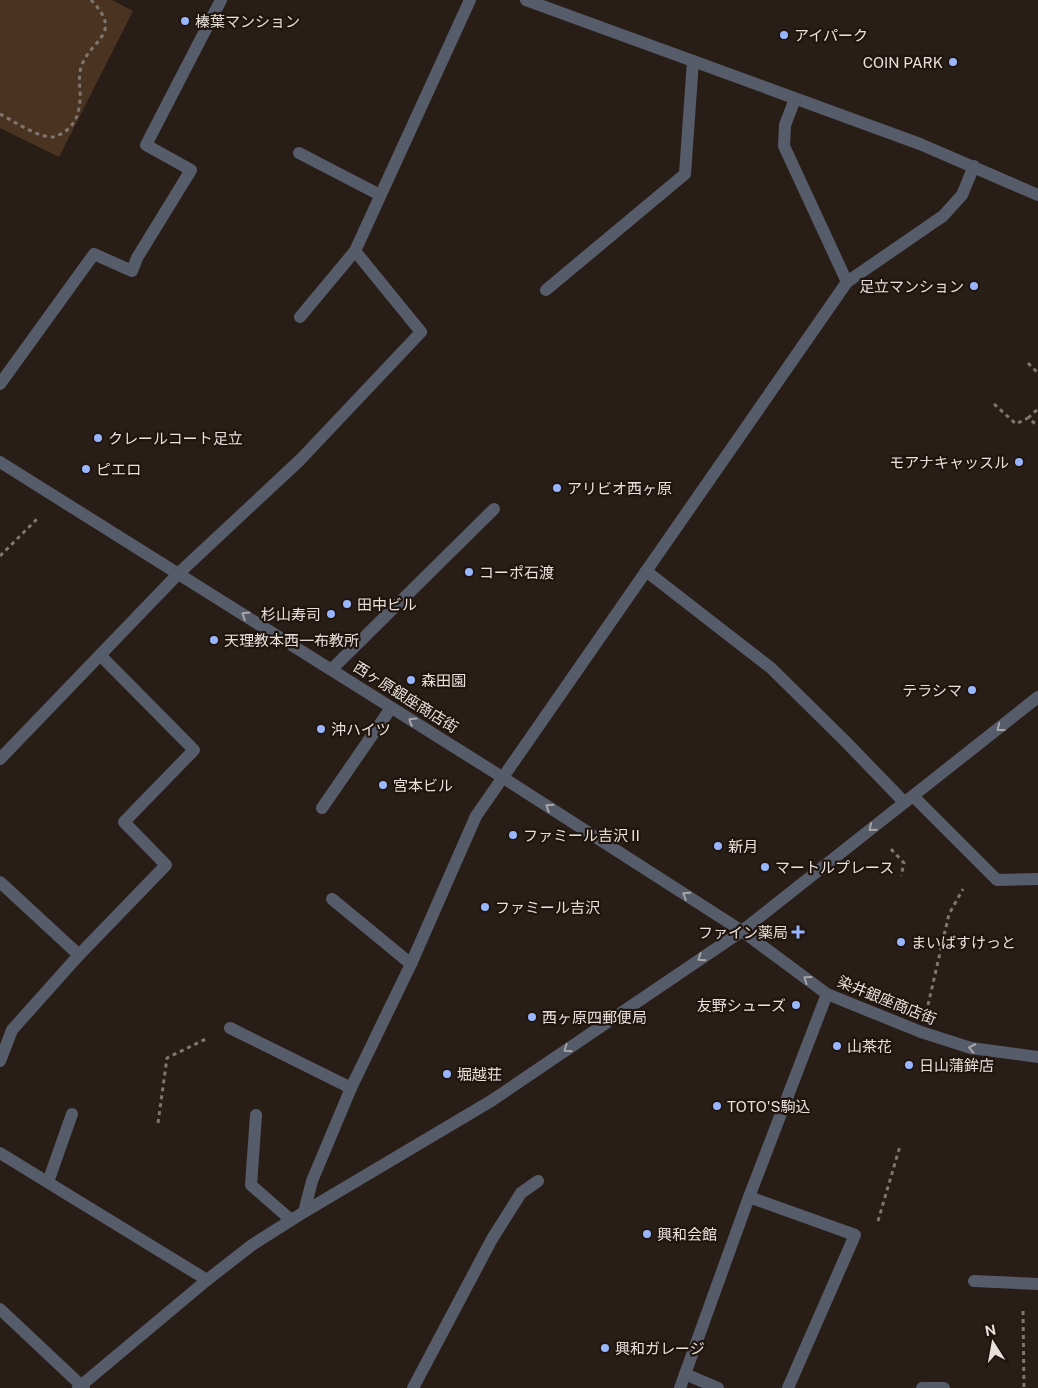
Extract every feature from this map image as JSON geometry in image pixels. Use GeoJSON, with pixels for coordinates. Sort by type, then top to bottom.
{"type":"FeatureCollection","features":[{"type":"Feature","properties":{"kind":"street"},"geometry":{"type":"LineString","coordinates":[[0,384],[94,254],[132,271],[137,258],[191,170],[146,145],[221,0]]}},
{"type":"Feature","properties":{"kind":"street"},"geometry":{"type":"LineString","coordinates":[[300,317],[355,250],[470,0]]}},
{"type":"Feature","properties":{"kind":"street"},"geometry":{"type":"LineString","coordinates":[[526,0],[920,144],[1038,195]]}},
{"type":"Feature","properties":{"kind":"street"},"geometry":{"type":"LineString","coordinates":[[558,12],[564,0]]}},
{"type":"Feature","properties":{"kind":"street"},"geometry":{"type":"LineString","coordinates":[[546,290],[685,174],[693,61]]}},
{"type":"Feature","properties":{"kind":"street"},"geometry":{"type":"LineString","coordinates":[[795,99],[785,125],[784,146],[847,282]]}},
{"type":"Feature","properties":{"kind":"street"},"geometry":{"type":"LineString","coordinates":[[299,153],[380,195]]}},
{"type":"Feature","properties":{"kind":"street"},"geometry":{"type":"LineString","coordinates":[[304,1212],[312,1181],[352,1088],[411,964],[476,816],[847,282],[943,216],[962,195],[974,166]]}},
{"type":"Feature","properties":{"kind":"street"},"geometry":{"type":"LineString","coordinates":[[0,759],[179,573],[300,460],[421,332],[355,250]]}},
{"type":"Feature","properties":{"kind":"street","name":"西ヶ原銀座商店街"},"geometry":{"type":"LineString","coordinates":[[0,462],[56,499],[332,669],[742,931]]}},
{"type":"Feature","properties":{"kind":"street"},"geometry":{"type":"LineString","coordinates":[[332,669],[494,509]]}},
{"type":"Feature","properties":{"kind":"street"},"geometry":{"type":"LineString","coordinates":[[646,571],[770,668],[845,741],[997,880],[1038,879]]}},
{"type":"Feature","properties":{"kind":"street"},"geometry":{"type":"LineString","coordinates":[[0,1061],[12,1030],[79,955],[166,865],[124,822],[194,750],[100,655]]}},
{"type":"Feature","properties":{"kind":"street"},"geometry":{"type":"LineString","coordinates":[[0,1308],[81,1387],[207,1280],[252,1245],[491,1101],[742,931],[1038,697]]}},
{"type":"Feature","properties":{"kind":"street"},"geometry":{"type":"LineString","coordinates":[[322,808],[391,708]]}},
{"type":"Feature","properties":{"kind":"street"},"geometry":{"type":"LineString","coordinates":[[0,882],[79,955]]}},
{"type":"Feature","properties":{"kind":"street"},"geometry":{"type":"LineString","coordinates":[[332,899],[411,964]]}},
{"type":"Feature","properties":{"kind":"street","name":"染井銀座商店街"},"geometry":{"type":"LineString","coordinates":[[742,931],[827,994],[922,1032],[971,1048],[1038,1057]]}},
{"type":"Feature","properties":{"kind":"street"},"geometry":{"type":"LineString","coordinates":[[680,1388],[749,1197],[827,994]]}},
{"type":"Feature","properties":{"kind":"street"},"geometry":{"type":"LineString","coordinates":[[230,1028],[352,1088]]}},
{"type":"Feature","properties":{"kind":"street"},"geometry":{"type":"LineString","coordinates":[[48,1182],[72,1114]]}},
{"type":"Feature","properties":{"kind":"street"},"geometry":{"type":"LineString","coordinates":[[256,1115],[251,1185],[291,1220]]}},
{"type":"Feature","properties":{"kind":"street"},"geometry":{"type":"LineString","coordinates":[[0,1153],[207,1280]]}},
{"type":"Feature","properties":{"kind":"street"},"geometry":{"type":"LineString","coordinates":[[413,1388],[492,1239],[521,1193],[538,1181]]}},
{"type":"Feature","properties":{"kind":"street"},"geometry":{"type":"LineString","coordinates":[[749,1197],[855,1235],[788,1388]]}},
{"type":"Feature","properties":{"kind":"street"},"geometry":{"type":"LineString","coordinates":[[974,1281],[1038,1284]]}},
{"type":"Feature","properties":{"kind":"street"},"geometry":{"type":"LineString","coordinates":[[685,1374],[718,1388]]}},
{"type":"Feature","properties":{"kind":"street"},"geometry":{"type":"LineString","coordinates":[[922,1388],[944,1388]]}},
{"type":"Feature","properties":{"kind":"path"},"geometry":{"type":"LineString","coordinates":[[0,114],[40,135],[53,137],[63,133],[72,125],[78,114],[80,104],[80,71],[84,60],[104,35],[106,26],[98,8],[91,0]]}},
{"type":"Feature","properties":{"kind":"path"},"geometry":{"type":"LineString","coordinates":[[1028,363],[1038,373]]}},
{"type":"Feature","properties":{"kind":"path"},"geometry":{"type":"LineString","coordinates":[[994,404],[1016,424],[1038,410]]}},
{"type":"Feature","properties":{"kind":"path"},"geometry":{"type":"LineString","coordinates":[[1028,418],[1038,426]]}},
{"type":"Feature","properties":{"kind":"path"},"geometry":{"type":"LineString","coordinates":[[0,556],[56,499]]}},
{"type":"Feature","properties":{"kind":"path"},"geometry":{"type":"LineString","coordinates":[[922,1032],[949,914],[963,889]]}},
{"type":"Feature","properties":{"kind":"path"},"geometry":{"type":"LineString","coordinates":[[158,1123],[167,1058],[230,1028]]}},
{"type":"Feature","properties":{"kind":"path"},"geometry":{"type":"LineString","coordinates":[[855,1235],[876,1229],[900,1146]]}},
{"type":"Feature","properties":{"kind":"path"},"geometry":{"type":"LineString","coordinates":[[1022,1283],[1024,1388]]}},
{"type":"Feature","properties":{"kind":"shaded area"},"geometry":{"type":"Polygon","coordinates":[[[0,0],[112,0],[133,11],[59,157],[0,128],[0,0]]]}},
{"type":"Feature","properties":{"kind":"place","name":"榛葉マンション"},"geometry":{"type":"Point","coordinates":[185,21]}},
{"type":"Feature","properties":{"kind":"place","name":"アイパーク"},"geometry":{"type":"Point","coordinates":[784,35]}},
{"type":"Feature","properties":{"kind":"place","name":"COIN PARK"},"geometry":{"type":"Point","coordinates":[953,62]}},
{"type":"Feature","properties":{"kind":"place","name":"足立マンション"},"geometry":{"type":"Point","coordinates":[974,286]}},
{"type":"Feature","properties":{"kind":"place","name":"クレールコート足立"},"geometry":{"type":"Point","coordinates":[98,438]}},
{"type":"Feature","properties":{"kind":"place","name":"モアナキャッスル"},"geometry":{"type":"Point","coordinates":[1019,462]}},
{"type":"Feature","properties":{"kind":"place","name":"ピエロ"},"geometry":{"type":"Point","coordinates":[86,469]}},
{"type":"Feature","properties":{"kind":"place","name":"アリビオ西ヶ原"},"geometry":{"type":"Point","coordinates":[557,488]}},
{"type":"Feature","properties":{"kind":"place","name":"コーポ石渡"},"geometry":{"type":"Point","coordinates":[469,572]}},
{"type":"Feature","properties":{"kind":"place","name":"田中ビル"},"geometry":{"type":"Point","coordinates":[347,604]}},
{"type":"Feature","properties":{"kind":"place","name":"杉山寿司"},"geometry":{"type":"Point","coordinates":[331,614]}},
{"type":"Feature","properties":{"kind":"place","name":"天理教本西一布教所"},"geometry":{"type":"Point","coordinates":[214,640]}},
{"type":"Feature","properties":{"kind":"place","name":"森田園"},"geometry":{"type":"Point","coordinates":[411,680]}},
{"type":"Feature","properties":{"kind":"place","name":"テラシマ"},"geometry":{"type":"Point","coordinates":[972,690]}},
{"type":"Feature","properties":{"kind":"place","name":"沖ハイツ"},"geometry":{"type":"Point","coordinates":[321,729]}},
{"type":"Feature","properties":{"kind":"place","name":"宮本ビル"},"geometry":{"type":"Point","coordinates":[383,785]}},
{"type":"Feature","properties":{"kind":"place","name":"ファミール吉沢Ⅱ"},"geometry":{"type":"Point","coordinates":[513,835]}},
{"type":"Feature","properties":{"kind":"place","name":"新月"},"geometry":{"type":"Point","coordinates":[718,846]}},
{"type":"Feature","properties":{"kind":"place","name":"マートルプレース"},"geometry":{"type":"Point","coordinates":[765,867]}},
{"type":"Feature","properties":{"kind":"place","name":"ファミール吉沢"},"geometry":{"type":"Point","coordinates":[485,907]}},
{"type":"Feature","properties":{"kind":"place","name":"ファイン薬局"},"geometry":{"type":"Point","coordinates":[798,932]}},
{"type":"Feature","properties":{"kind":"place","name":"まいばすけっと"},"geometry":{"type":"Point","coordinates":[901,942]}},
{"type":"Feature","properties":{"kind":"place","name":"友野シューズ"},"geometry":{"type":"Point","coordinates":[796,1005]}},
{"type":"Feature","properties":{"kind":"place","name":"西ヶ原四郵便局"},"geometry":{"type":"Point","coordinates":[532,1017]}},
{"type":"Feature","properties":{"kind":"place","name":"山茶花"},"geometry":{"type":"Point","coordinates":[837,1046]}},
{"type":"Feature","properties":{"kind":"place","name":"日山蒲鉾店"},"geometry":{"type":"Point","coordinates":[909,1065]}},
{"type":"Feature","properties":{"kind":"place","name":"堀越荘"},"geometry":{"type":"Point","coordinates":[447,1074]}},
{"type":"Feature","properties":{"kind":"place","name":"TOTO'S駒込"},"geometry":{"type":"Point","coordinates":[717,1106]}},
{"type":"Feature","properties":{"kind":"place","name":"興和会館"},"geometry":{"type":"Point","coordinates":[647,1234]}},
{"type":"Feature","properties":{"kind":"place","name":"興和ガレージ"},"geometry":{"type":"Point","coordinates":[605,1348]}}]}
